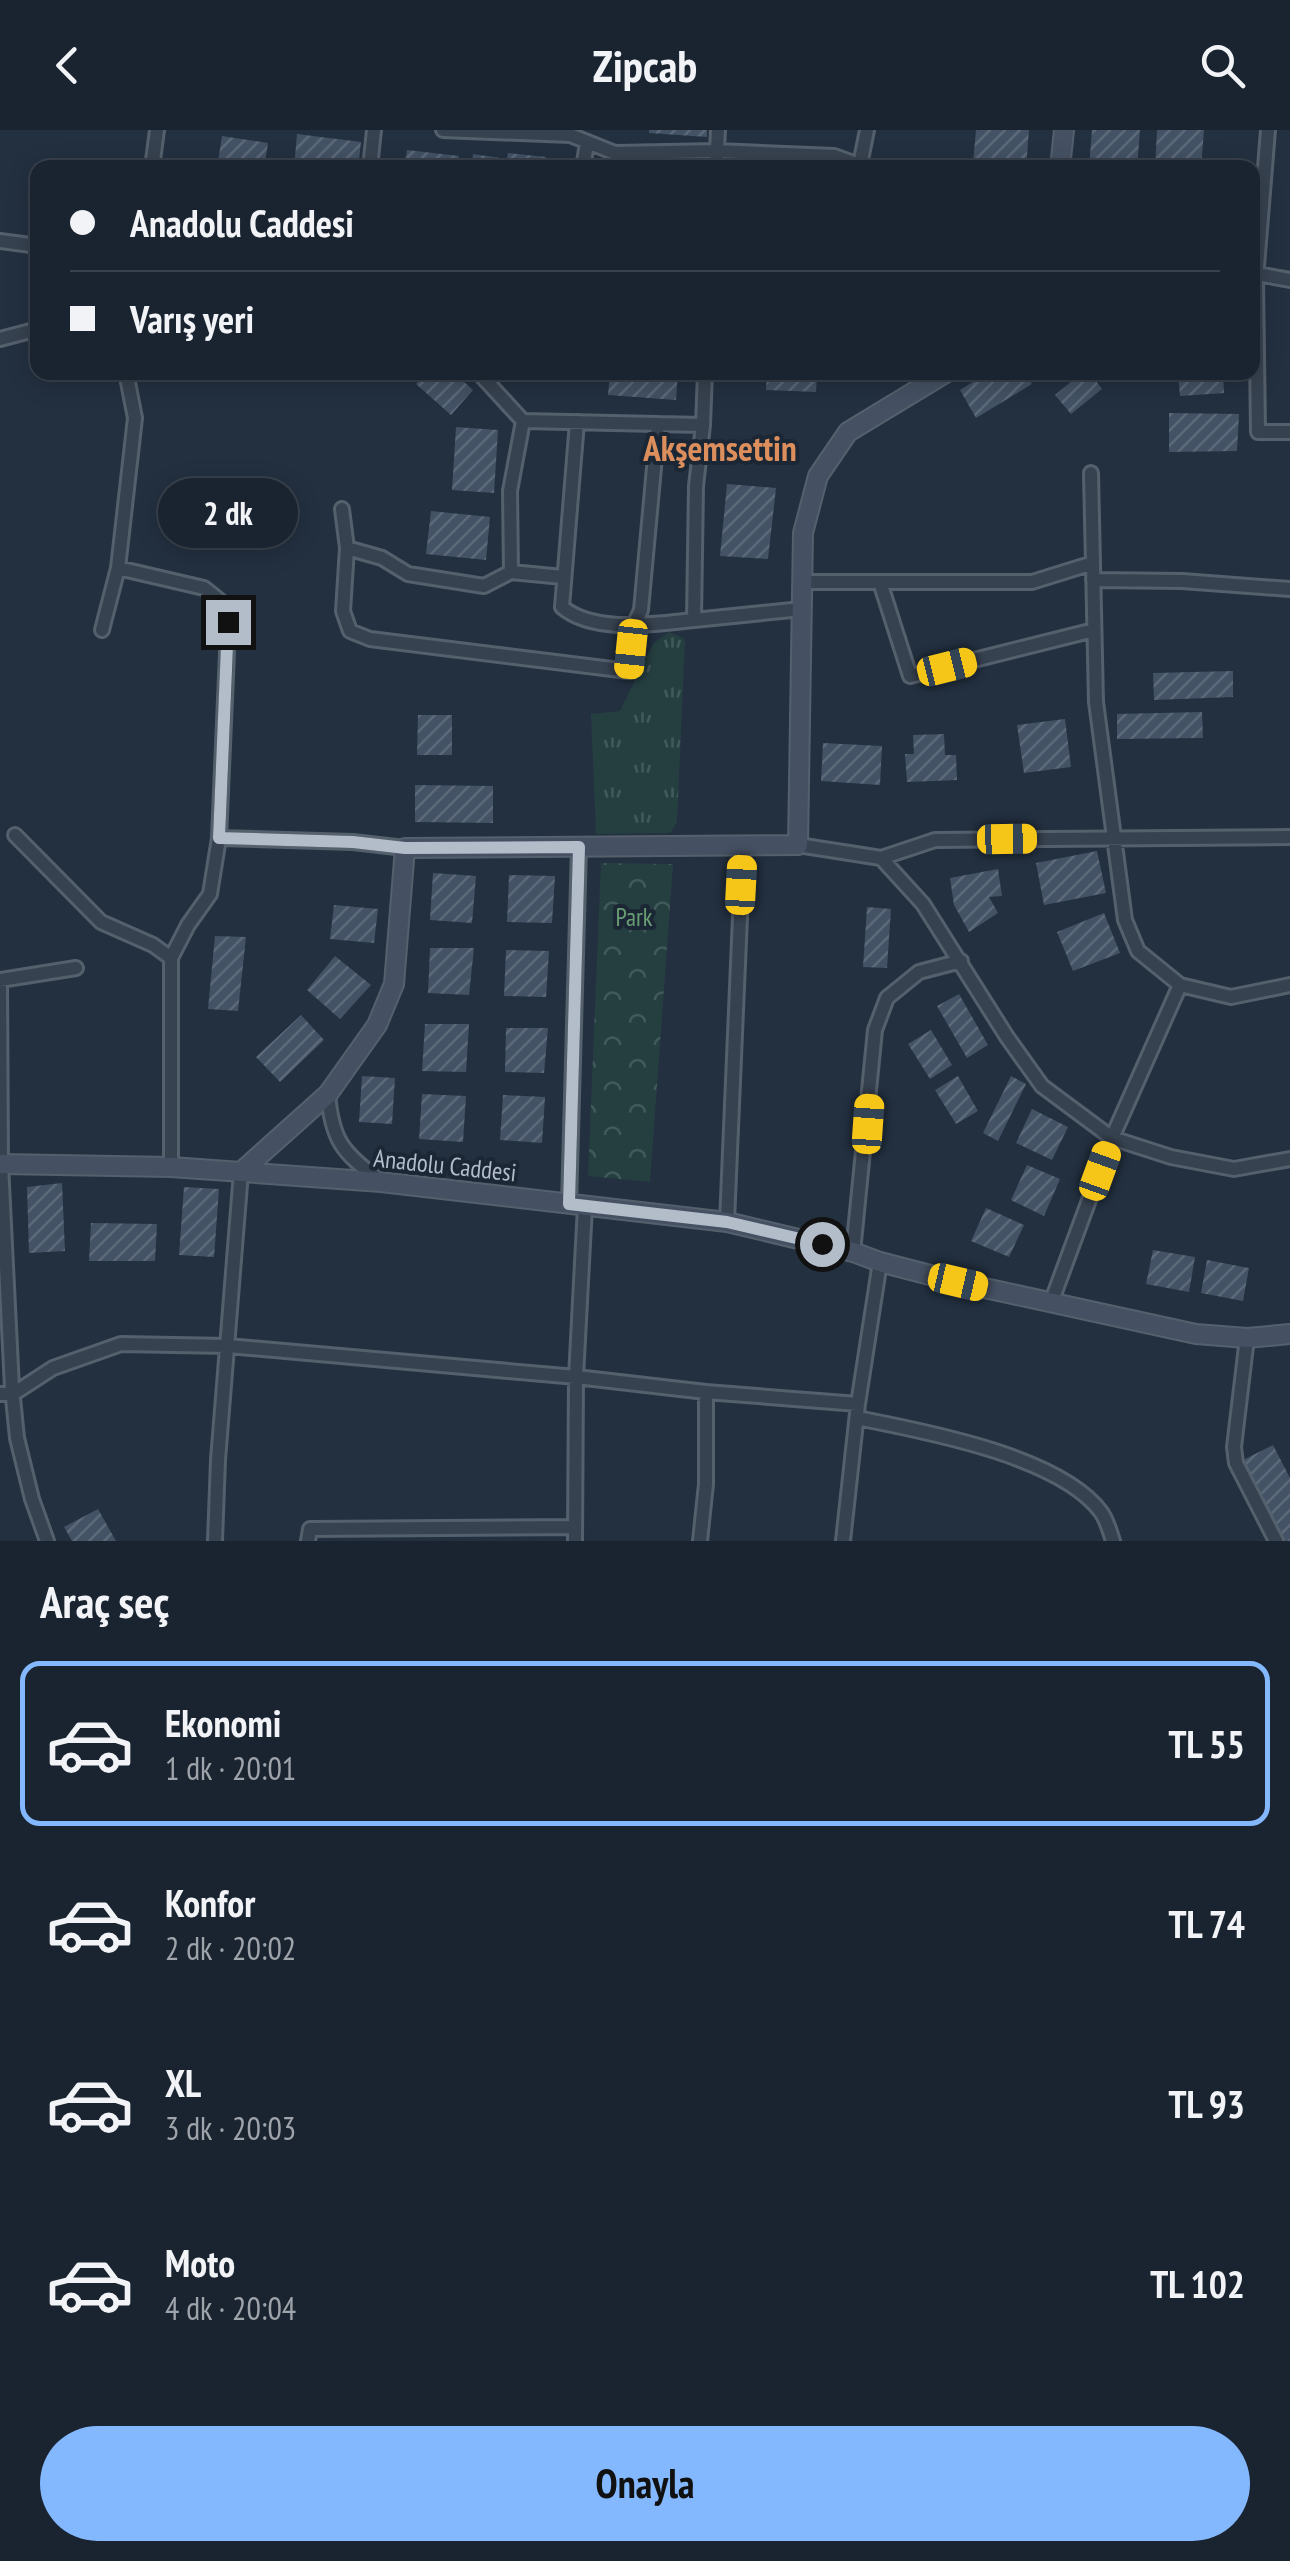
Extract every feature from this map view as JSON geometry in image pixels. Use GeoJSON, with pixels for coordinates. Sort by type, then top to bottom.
{"type":"FeatureCollection","features":[{"type":"Feature","properties":{"kind":"street"},"geometry":{"type":"LineString","coordinates":[[153,160],[157,130]]}},
{"type":"Feature","properties":{"kind":"street"},"geometry":{"type":"LineString","coordinates":[[371,160],[374,130]]}},
{"type":"Feature","properties":{"kind":"street"},"geometry":{"type":"LineString","coordinates":[[443,130],[570,135],[614,153],[717,151],[834,156],[846,160]]}},
{"type":"Feature","properties":{"kind":"street"},"geometry":{"type":"LineString","coordinates":[[716,160],[718,130]]}},
{"type":"Feature","properties":{"kind":"street"},"geometry":{"type":"LineString","coordinates":[[864,160],[867,130]]}},
{"type":"Feature","properties":{"kind":"street"},"geometry":{"type":"LineString","coordinates":[[1061,160],[1064,130]]}},
{"type":"Feature","properties":{"kind":"street"},"geometry":{"type":"LineString","coordinates":[[1260,218],[1268,130]]}},
{"type":"Feature","properties":{"kind":"street"},"geometry":{"type":"LineString","coordinates":[[584,160],[586,142]]}},
{"type":"Feature","properties":{"kind":"street"},"geometry":{"type":"LineString","coordinates":[[0,241],[30,245]]}},
{"type":"Feature","properties":{"kind":"street"},"geometry":{"type":"LineString","coordinates":[[1260,274],[1290,280]]}},
{"type":"Feature","properties":{"kind":"street"},"geometry":{"type":"LineString","coordinates":[[0,339],[30,331]]}},
{"type":"Feature","properties":{"kind":"street"},"geometry":{"type":"LineString","coordinates":[[102,630],[118,568],[135,418],[128,380]]}},
{"type":"Feature","properties":{"kind":"street"},"geometry":{"type":"LineString","coordinates":[[485,380],[523,421],[702,425]]}},
{"type":"Feature","properties":{"kind":"street"},"geometry":{"type":"LineString","coordinates":[[694,620],[696,486],[705,380]]}},
{"type":"Feature","properties":{"kind":"street"},"geometry":{"type":"LineString","coordinates":[[798,845],[803,534],[818,476],[848,432],[933,380]]}},
{"type":"Feature","properties":{"kind":"street"},"geometry":{"type":"LineString","coordinates":[[1257,380],[1258,432],[1290,432]]}},
{"type":"Feature","properties":{"kind":"street"},"geometry":{"type":"LineString","coordinates":[[511,572],[510,491],[523,421]]}},
{"type":"Feature","properties":{"kind":"street"},"geometry":{"type":"LineString","coordinates":[[578,422],[562,607],[574,617],[633,627],[802,609]]}},
{"type":"Feature","properties":{"kind":"street"},"geometry":{"type":"LineString","coordinates":[[342,508],[347,548],[343,611],[350,630],[370,640],[628,671],[633,627],[641,610],[658,424]]}},
{"type":"Feature","properties":{"kind":"street"},"geometry":{"type":"LineString","coordinates":[[1091,473],[1096,702],[1125,920],[1138,951],[1180,984],[1231,997],[1290,986]]}},
{"type":"Feature","properties":{"kind":"street"},"geometry":{"type":"LineString","coordinates":[[347,548],[382,558],[408,574],[484,586],[511,572],[563,577]]}},
{"type":"Feature","properties":{"kind":"street"},"geometry":{"type":"LineString","coordinates":[[802,582],[1032,582],[1093,563]]}},
{"type":"Feature","properties":{"kind":"street"},"geometry":{"type":"LineString","coordinates":[[118,568],[204,588],[226,605],[219,838],[210,894],[171,958],[171,1166]]}},
{"type":"Feature","properties":{"kind":"street"},"geometry":{"type":"LineString","coordinates":[[1093,580],[1182,581],[1290,589]]}},
{"type":"Feature","properties":{"kind":"street"},"geometry":{"type":"LineString","coordinates":[[880,582],[910,676],[1094,630]]}},
{"type":"Feature","properties":{"kind":"street"},"geometry":{"type":"LineString","coordinates":[[15,834],[101,922],[171,958]]}},
{"type":"Feature","properties":{"kind":"street"},"geometry":{"type":"LineString","coordinates":[[219,838],[353,842],[405,848],[798,845],[881,858],[936,840],[1290,836]]}},
{"type":"Feature","properties":{"kind":"street"},"geometry":{"type":"LineString","coordinates":[[727,1222],[743,846]]}},
{"type":"Feature","properties":{"kind":"street"},"geometry":{"type":"LineString","coordinates":[[308,1541],[310,1529],[574,1534],[579,847]]}},
{"type":"Feature","properties":{"kind":"street"},"geometry":{"type":"LineString","coordinates":[[215,1541],[240,1172],[328,1094],[377,1024],[394,984],[405,848]]}},
{"type":"Feature","properties":{"kind":"street"},"geometry":{"type":"LineString","coordinates":[[881,858],[923,904],[1042,1086],[1112,1138],[1170,1157],[1234,1168],[1290,1159]]}},
{"type":"Feature","properties":{"kind":"street"},"geometry":{"type":"LineString","coordinates":[[853,1252],[875,1030],[888,998],[909,980],[920,972],[961,961]]}},
{"type":"Feature","properties":{"kind":"street"},"geometry":{"type":"LineString","coordinates":[[48,1541],[32,1499],[6,1394],[0,980],[76,968]]}},
{"type":"Feature","properties":{"kind":"street"},"geometry":{"type":"LineString","coordinates":[[1051,1303],[1112,1138],[1180,984]]}},
{"type":"Feature","properties":{"kind":"street"},"geometry":{"type":"LineString","coordinates":[[328,1094],[331,1130],[354,1162],[381,1182]]}},
{"type":"Feature","properties":{"kind":"street","name":"Anadolu Caddesi"},"geometry":{"type":"LineString","coordinates":[[0,1164],[171,1166],[381,1182],[727,1222],[1051,1303],[1196,1334],[1247,1338],[1290,1334]]}},
{"type":"Feature","properties":{"kind":"street"},"geometry":{"type":"LineString","coordinates":[[843,1541],[880,1262]]}},
{"type":"Feature","properties":{"kind":"street"},"geometry":{"type":"LineString","coordinates":[[1247,1338],[1234,1447],[1236,1463],[1276,1541]]}},
{"type":"Feature","properties":{"kind":"street"},"geometry":{"type":"LineString","coordinates":[[6,1394],[53,1368],[121,1344],[228,1346],[576,1377],[858,1411],[1051,1471],[1103,1514],[1113,1541]]}},
{"type":"Feature","properties":{"kind":"street"},"geometry":{"type":"LineString","coordinates":[[700,1541],[706,1484],[706,1392]]}},
{"type":"Feature","properties":{"kind":"green space"},"geometry":{"type":"Polygon","coordinates":[[[669,632],[685,639],[677,822],[670,833],[596,834],[591,714],[620,711],[653,644],[669,632]]]}},
{"type":"Feature","properties":{"kind":"green space","name":"Park"},"geometry":{"type":"Polygon","coordinates":[[[601,863],[673,864],[650,1182],[588,1176],[601,863]]]}},
{"type":"Feature","properties":{"kind":"building"},"geometry":{"type":"Polygon","coordinates":[[[707,130],[707,137],[649,133],[707,130]]]}},
{"type":"Feature","properties":{"kind":"building"},"geometry":{"type":"Polygon","coordinates":[[[976,130],[1029,130],[1027,160],[973,160],[976,130]]]}},
{"type":"Feature","properties":{"kind":"building"},"geometry":{"type":"Polygon","coordinates":[[[1092,130],[1140,130],[1138,160],[1090,160],[1092,130]]]}},
{"type":"Feature","properties":{"kind":"building"},"geometry":{"type":"Polygon","coordinates":[[[1157,130],[1204,130],[1202,160],[1155,160],[1157,130]]]}},
{"type":"Feature","properties":{"kind":"building"},"geometry":{"type":"Polygon","coordinates":[[[297,134],[361,142],[359,160],[295,160],[297,134]]]}},
{"type":"Feature","properties":{"kind":"building"},"geometry":{"type":"Polygon","coordinates":[[[222,136],[268,143],[265,160],[218,160],[222,136]]]}},
{"type":"Feature","properties":{"kind":"building"},"geometry":{"type":"Polygon","coordinates":[[[407,150],[459,156],[459,160],[405,160],[407,150]]]}},
{"type":"Feature","properties":{"kind":"building"},"geometry":{"type":"Polygon","coordinates":[[[508,153],[546,157],[546,160],[472,160],[473,154],[507,159],[508,153]]]}},
{"type":"Feature","properties":{"kind":"building"},"geometry":{"type":"Polygon","coordinates":[[[419,380],[462,380],[473,390],[451,415],[416,384],[419,380]]]}},
{"type":"Feature","properties":{"kind":"building"},"geometry":{"type":"Polygon","coordinates":[[[609,380],[677,380],[676,400],[608,395],[609,380]]]}},
{"type":"Feature","properties":{"kind":"building"},"geometry":{"type":"Polygon","coordinates":[[[767,380],[817,380],[816,392],[766,390],[767,380]]]}},
{"type":"Feature","properties":{"kind":"building"},"geometry":{"type":"Polygon","coordinates":[[[976,380],[1029,380],[1032,384],[976,418],[960,390],[976,380]]]}},
{"type":"Feature","properties":{"kind":"building"},"geometry":{"type":"Polygon","coordinates":[[[1073,380],[1095,380],[1102,389],[1071,414],[1055,395],[1073,380]]]}},
{"type":"Feature","properties":{"kind":"building"},"geometry":{"type":"Polygon","coordinates":[[[1179,380],[1223,380],[1224,393],[1180,396],[1179,380]]]}},
{"type":"Feature","properties":{"kind":"building"},"geometry":{"type":"Polygon","coordinates":[[[1169,413],[1239,414],[1237,451],[1169,452],[1169,413]]]}},
{"type":"Feature","properties":{"kind":"building"},"geometry":{"type":"Polygon","coordinates":[[[456,427],[498,430],[494,493],[452,490],[456,427]]]}},
{"type":"Feature","properties":{"kind":"building"},"geometry":{"type":"Polygon","coordinates":[[[727,484],[776,488],[768,559],[720,556],[727,484]]]}},
{"type":"Feature","properties":{"kind":"building"},"geometry":{"type":"Polygon","coordinates":[[[431,511],[490,517],[486,560],[426,554],[431,511]]]}},
{"type":"Feature","properties":{"kind":"building"},"geometry":{"type":"Polygon","coordinates":[[[1233,671],[1233,697],[1154,700],[1153,673],[1233,671]]]}},
{"type":"Feature","properties":{"kind":"building"},"geometry":{"type":"Polygon","coordinates":[[[1202,712],[1203,738],[1117,739],[1117,714],[1202,712]]]}},
{"type":"Feature","properties":{"kind":"building"},"geometry":{"type":"Polygon","coordinates":[[[418,715],[452,715],[452,755],[417,755],[418,715]]]}},
{"type":"Feature","properties":{"kind":"building"},"geometry":{"type":"Polygon","coordinates":[[[1065,719],[1071,767],[1024,773],[1017,725],[1065,719]]]}},
{"type":"Feature","properties":{"kind":"building"},"geometry":{"type":"Polygon","coordinates":[[[944,734],[945,755],[956,755],[957,780],[907,782],[905,754],[914,754],[913,735],[944,734]]]}},
{"type":"Feature","properties":{"kind":"building"},"geometry":{"type":"Polygon","coordinates":[[[823,743],[882,746],[880,785],[821,781],[823,743]]]}},
{"type":"Feature","properties":{"kind":"building"},"geometry":{"type":"Polygon","coordinates":[[[415,785],[493,786],[493,823],[415,822],[415,785]]]}},
{"type":"Feature","properties":{"kind":"building"},"geometry":{"type":"Polygon","coordinates":[[[1097,851],[1106,893],[1044,905],[1036,863],[1097,851]]]}},
{"type":"Feature","properties":{"kind":"building"},"geometry":{"type":"Polygon","coordinates":[[[998,869],[1002,896],[989,897],[998,913],[969,932],[954,905],[950,878],[998,869]]]}},
{"type":"Feature","properties":{"kind":"building"},"geometry":{"type":"Polygon","coordinates":[[[433,873],[476,876],[472,923],[430,920],[433,873]]]}},
{"type":"Feature","properties":{"kind":"building"},"geometry":{"type":"Polygon","coordinates":[[[509,875],[555,876],[552,923],[507,922],[509,875]]]}},
{"type":"Feature","properties":{"kind":"building"},"geometry":{"type":"Polygon","coordinates":[[[334,905],[378,909],[374,943],[330,939],[334,905]]]}},
{"type":"Feature","properties":{"kind":"building"},"geometry":{"type":"Polygon","coordinates":[[[867,907],[891,909],[887,968],[863,967],[867,907]]]}},
{"type":"Feature","properties":{"kind":"building"},"geometry":{"type":"Polygon","coordinates":[[[1104,913],[1120,953],[1073,971],[1057,932],[1104,913]]]}},
{"type":"Feature","properties":{"kind":"building"},"geometry":{"type":"Polygon","coordinates":[[[215,936],[246,937],[238,1011],[208,1009],[215,936]]]}},
{"type":"Feature","properties":{"kind":"building"},"geometry":{"type":"Polygon","coordinates":[[[430,948],[474,948],[469,995],[428,993],[430,948]]]}},
{"type":"Feature","properties":{"kind":"building"},"geometry":{"type":"Polygon","coordinates":[[[506,950],[549,951],[546,997],[504,996],[506,950]]]}},
{"type":"Feature","properties":{"kind":"building"},"geometry":{"type":"Polygon","coordinates":[[[335,956],[371,985],[340,1019],[307,990],[335,956]]]}},
{"type":"Feature","properties":{"kind":"building"},"geometry":{"type":"Polygon","coordinates":[[[959,994],[988,1045],[967,1058],[937,1006],[959,994]]]}},
{"type":"Feature","properties":{"kind":"building"},"geometry":{"type":"Polygon","coordinates":[[[301,1015],[324,1040],[280,1082],[256,1057],[301,1015]]]}},
{"type":"Feature","properties":{"kind":"building"},"geometry":{"type":"Polygon","coordinates":[[[425,1024],[469,1024],[466,1072],[422,1071],[425,1024]]]}},
{"type":"Feature","properties":{"kind":"building"},"geometry":{"type":"Polygon","coordinates":[[[506,1028],[548,1028],[544,1073],[505,1072],[506,1028]]]}},
{"type":"Feature","properties":{"kind":"building"},"geometry":{"type":"Polygon","coordinates":[[[931,1030],[952,1065],[930,1079],[908,1044],[931,1030]]]}},
{"type":"Feature","properties":{"kind":"building"},"geometry":{"type":"Polygon","coordinates":[[[362,1076],[395,1078],[392,1124],[359,1122],[362,1076]]]}},
{"type":"Feature","properties":{"kind":"building"},"geometry":{"type":"Polygon","coordinates":[[[958,1076],[978,1111],[956,1124],[935,1090],[958,1076]]]}},
{"type":"Feature","properties":{"kind":"building"},"geometry":{"type":"Polygon","coordinates":[[[1011,1076],[1026,1084],[998,1141],[983,1133],[1011,1076]]]}},
{"type":"Feature","properties":{"kind":"building"},"geometry":{"type":"Polygon","coordinates":[[[422,1094],[466,1096],[463,1142],[419,1139],[422,1094]]]}},
{"type":"Feature","properties":{"kind":"building"},"geometry":{"type":"Polygon","coordinates":[[[503,1095],[545,1097],[542,1143],[500,1140],[503,1095]]]}},
{"type":"Feature","properties":{"kind":"building"},"geometry":{"type":"Polygon","coordinates":[[[1032,1109],[1068,1127],[1052,1160],[1016,1143],[1032,1109]]]}},
{"type":"Feature","properties":{"kind":"building"},"geometry":{"type":"Polygon","coordinates":[[[1027,1165],[1060,1179],[1044,1216],[1011,1200],[1027,1165]]]}},
{"type":"Feature","properties":{"kind":"building"},"geometry":{"type":"Polygon","coordinates":[[[62,1183],[65,1251],[29,1253],[27,1187],[62,1183]]]}},
{"type":"Feature","properties":{"kind":"building"},"geometry":{"type":"Polygon","coordinates":[[[184,1187],[219,1189],[214,1257],[179,1255],[184,1187]]]}},
{"type":"Feature","properties":{"kind":"building"},"geometry":{"type":"Polygon","coordinates":[[[986,1208],[1024,1225],[1009,1257],[971,1241],[986,1208]]]}},
{"type":"Feature","properties":{"kind":"building"},"geometry":{"type":"Polygon","coordinates":[[[91,1223],[157,1224],[155,1261],[89,1261],[91,1223]]]}},
{"type":"Feature","properties":{"kind":"building"},"geometry":{"type":"Polygon","coordinates":[[[1153,1250],[1195,1257],[1189,1292],[1146,1284],[1153,1250]]]}},
{"type":"Feature","properties":{"kind":"building"},"geometry":{"type":"Polygon","coordinates":[[[1207,1260],[1249,1268],[1243,1301],[1201,1293],[1207,1260]]]}},
{"type":"Feature","properties":{"kind":"building"},"geometry":{"type":"Polygon","coordinates":[[[1273,1445],[1290,1478],[1290,1541],[1280,1541],[1239,1462],[1273,1445]]]}},
{"type":"Feature","properties":{"kind":"building"},"geometry":{"type":"Polygon","coordinates":[[[98,1509],[116,1541],[72,1541],[64,1527],[98,1509]]]}},
{"type":"Feature","properties":{"kind":"district","name":"Akşemsettin"},"geometry":{"type":"Point","coordinates":[720,448]}},
{"type":"Feature","properties":{"kind":"route"},"geometry":{"type":"LineString","coordinates":[[228,622],[219,838],[353,842],[405,848],[579,847],[569,1204],[727,1222],[822,1244]]}}]}
